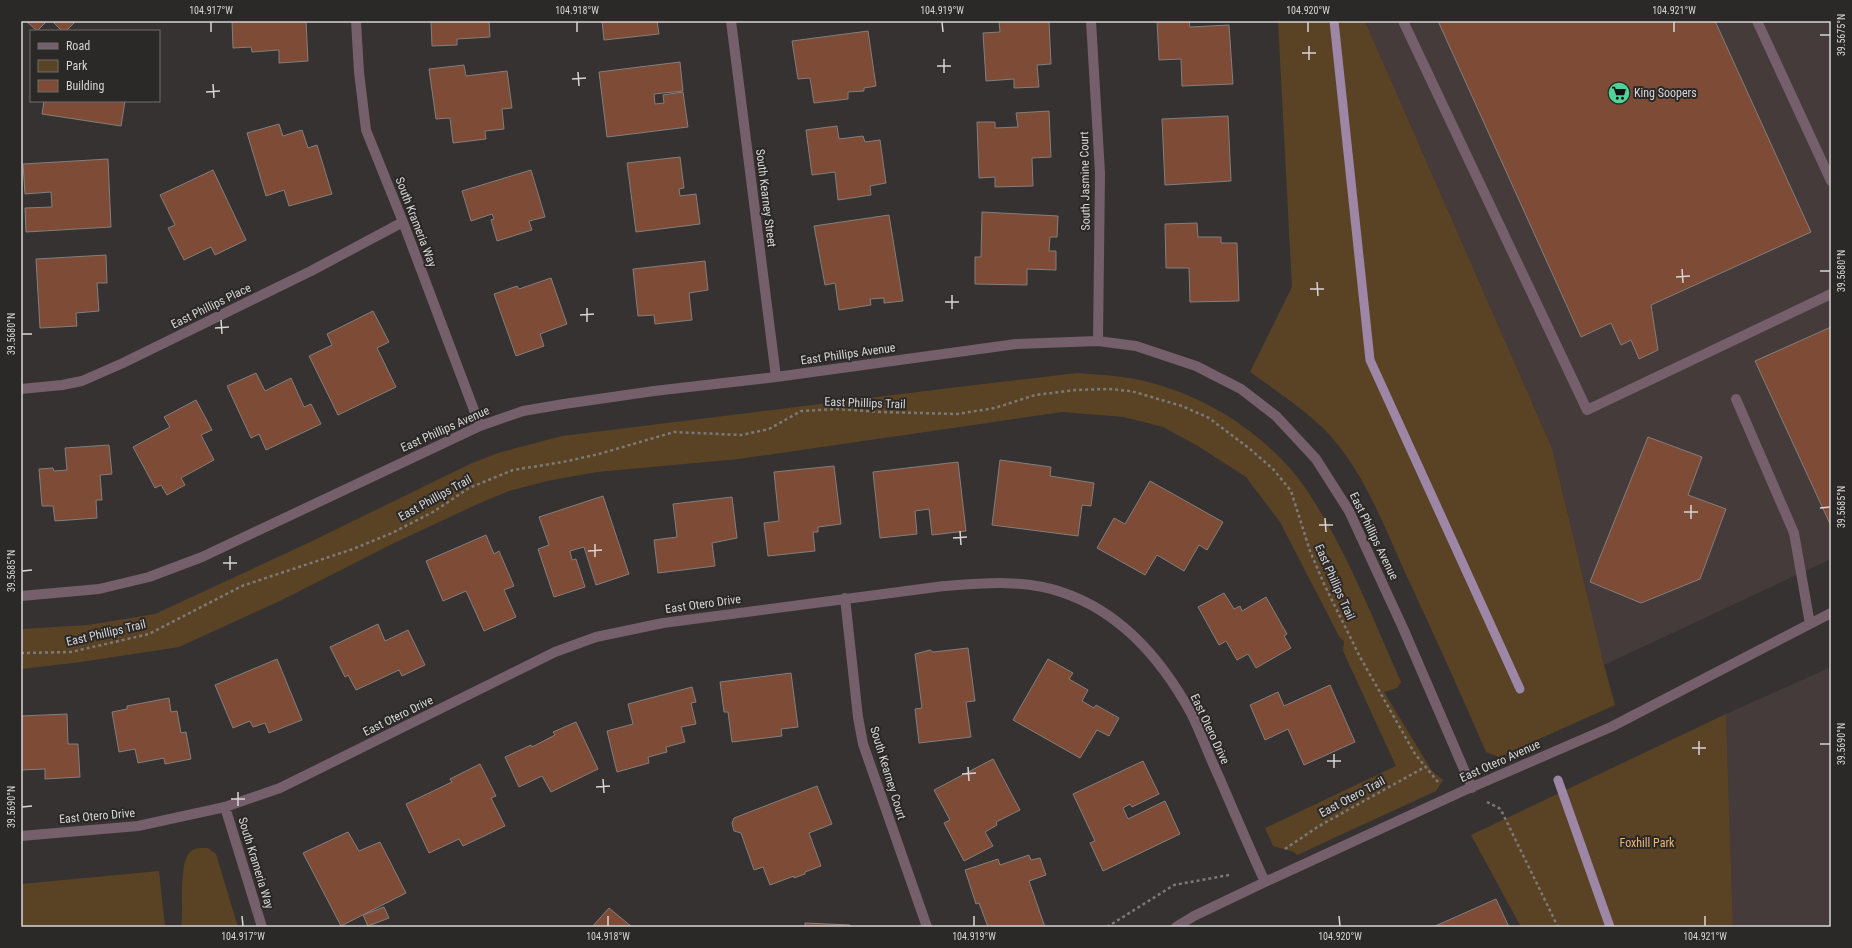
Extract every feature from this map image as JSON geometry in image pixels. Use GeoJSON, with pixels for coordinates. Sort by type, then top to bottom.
{"type":"FeatureCollection","features":[{"type":"Feature","properties":{"kind":"street","name":"South Krameria Way"},"geometry":{"type":"LineString","coordinates":[[356,21],[359,72],[366,130],[403,222],[480,426]]}},
{"type":"Feature","properties":{"kind":"street","name":"South Kearney Street"},"geometry":{"type":"LineString","coordinates":[[731,21],[776,377]]}},
{"type":"Feature","properties":{"kind":"street","name":"South Jasmine Court"},"geometry":{"type":"LineString","coordinates":[[1091,21],[1100,173],[1098,341]]}},
{"type":"Feature","properties":{"kind":"street"},"geometry":{"type":"LineString","coordinates":[[1403,21],[1587,410],[1831,294]]}},
{"type":"Feature","properties":{"kind":"street"},"geometry":{"type":"LineString","coordinates":[[1757,21],[1831,181]]}},
{"type":"Feature","properties":{"kind":"street","name":"East Phillips Place"},"geometry":{"type":"LineString","coordinates":[[21,389],[62,385],[82,381],[123,363],[312,271],[403,222]]}},
{"type":"Feature","properties":{"kind":"street","name":"East Phillips Avenue"},"geometry":{"type":"LineString","coordinates":[[21,596],[99,589],[149,577],[202,557],[480,426],[523,411],[654,391],[776,377],[1016,344],[1098,341],[1136,346],[1196,366],[1241,390],[1276,416],[1316,459],[1349,511],[1403,628],[1472,788]]}},
{"type":"Feature","properties":{"kind":"street"},"geometry":{"type":"LineString","coordinates":[[1736,399],[1794,533],[1810,624]]}},
{"type":"Feature","properties":{"kind":"street","name":"East Otero Drive"},"geometry":{"type":"LineString","coordinates":[[21,836],[138,826],[225,807],[280,788],[555,652],[596,637],[664,623],[845,598],[981,583],[1021,584],[1064,593],[1094,606],[1119,622],[1146,648],[1170,679],[1191,714],[1264,882]]}},
{"type":"Feature","properties":{"kind":"street","name":"South Kearney Court"},"geometry":{"type":"LineString","coordinates":[[845,598],[858,717],[863,744],[927,927]]}},
{"type":"Feature","properties":{"kind":"street","name":"East Otero Avenue"},"geometry":{"type":"LineString","coordinates":[[1176,927],[1194,916],[1264,882],[1610,727],[1831,613]]}},
{"type":"Feature","properties":{"kind":"street","name":"South Krameria Way"},"geometry":{"type":"LineString","coordinates":[[225,807],[262,927]]}},
{"type":"Feature","properties":{"kind":"path","name":"East Phillips Trail"},"geometry":{"type":"LineString","coordinates":[[21,653],[71,652],[149,634],[242,586],[353,550],[433,512],[469,488],[513,470],[563,462],[599,454],[674,432],[741,435],[769,429],[800,411],[837,409],[958,414],[995,408],[1035,395],[1076,390],[1108,389],[1131,391],[1182,406],[1209,418],[1250,449],[1273,469],[1292,491],[1308,544],[1324,584],[1360,658],[1416,754],[1425,767],[1439,782],[1444,783]]}},
{"type":"Feature","properties":{"kind":"path","name":"East Otero Trail"},"geometry":{"type":"LineString","coordinates":[[1289,846],[1318,826],[1425,767]]}},
{"type":"Feature","properties":{"kind":"path"},"geometry":{"type":"LineString","coordinates":[[1501,810],[1558,927]]}},
{"type":"Feature","properties":{"kind":"path"},"geometry":{"type":"LineString","coordinates":[[1107,927],[1174,885],[1220,878]]}},
{"type":"Feature","properties":{"kind":"shaded area"},"geometry":{"type":"Polygon","coordinates":[[[1365,21],[1831,21],[1831,559],[1604,665],[1552,448],[1365,21]]]}},
{"type":"Feature","properties":{"kind":"shaded area"},"geometry":{"type":"Polygon","coordinates":[[[1831,667],[1831,927],[1733,927],[1726,714],[1831,667]]]}},
{"type":"Feature","properties":{"kind":"green space"},"geometry":{"type":"Polygon","coordinates":[[[1278,21],[1365,21],[1552,448],[1615,705],[1499,757],[1486,752],[1379,514],[1349,460],[1324,429],[1306,413],[1250,372],[1292,287],[1278,21]]]}},
{"type":"Feature","properties":{"kind":"green space"},"geometry":{"type":"Polygon","coordinates":[[[1077,373],[1116,376],[1146,381],[1199,400],[1240,424],[1276,454],[1292,471],[1306,489],[1334,535],[1369,608],[1401,682],[1397,688],[1384,692],[1432,771],[1443,780],[1436,791],[1297,855],[1294,852],[1273,846],[1265,828],[1396,766],[1343,651],[1344,641],[1340,638],[1280,522],[1246,477],[1198,446],[1163,427],[1124,417],[1062,412],[739,459],[597,472],[547,481],[509,491],[480,503],[394,543],[282,600],[179,647],[81,662],[21,669],[21,629],[88,625],[155,614],[306,544],[470,464],[498,453],[562,436],[1077,373]]]}},
{"type":"Feature","properties":{"kind":"green space","name":"Foxhill Park"},"geometry":{"type":"Polygon","coordinates":[[[1726,714],[1733,927],[1521,927],[1471,835],[1726,714]]]}},
{"type":"Feature","properties":{"kind":"green space"},"geometry":{"type":"Polygon","coordinates":[[[208,848],[216,854],[238,927],[181,927],[182,888],[186,858],[192,850],[208,848]]]}},
{"type":"Feature","properties":{"kind":"green space"},"geometry":{"type":"Polygon","coordinates":[[[159,871],[165,927],[21,927],[21,884],[159,871]]]}},
{"type":"Feature","properties":{"kind":"building"},"geometry":{"type":"Polygon","coordinates":[[[26,21],[47,21],[38,30],[36,30],[26,21]]]}},
{"type":"Feature","properties":{"kind":"building"},"geometry":{"type":"Polygon","coordinates":[[[52,21],[76,21],[67,30],[61,30],[52,21]]]}},
{"type":"Feature","properties":{"kind":"building"},"geometry":{"type":"Polygon","coordinates":[[[232,21],[306,21],[308,61],[279,63],[279,50],[252,52],[251,47],[233,48],[232,21]]]}},
{"type":"Feature","properties":{"kind":"building"},"geometry":{"type":"Polygon","coordinates":[[[431,21],[489,21],[490,37],[457,39],[457,45],[432,46],[431,21]]]}},
{"type":"Feature","properties":{"kind":"building"},"geometry":{"type":"Polygon","coordinates":[[[602,21],[657,21],[659,34],[604,40],[602,21]]]}},
{"type":"Feature","properties":{"kind":"building"},"geometry":{"type":"Polygon","coordinates":[[[999,21],[1049,21],[1051,64],[1037,65],[1039,87],[1014,88],[1014,79],[986,81],[983,33],[1000,32],[999,21]]]}},
{"type":"Feature","properties":{"kind":"building"},"geometry":{"type":"Polygon","coordinates":[[[1157,21],[1189,21],[1190,27],[1229,25],[1233,84],[1182,86],[1181,59],[1159,60],[1157,21]]]}},
{"type":"Feature","properties":{"kind":"building"},"geometry":{"type":"Polygon","coordinates":[[[1438,21],[1715,21],[1811,232],[1651,305],[1658,350],[1639,359],[1631,340],[1621,345],[1611,323],[1581,337],[1438,21]]]}},
{"type":"Feature","properties":{"kind":"building"},"geometry":{"type":"Polygon","coordinates":[[[868,31],[876,86],[864,88],[864,91],[848,92],[848,99],[814,103],[810,78],[798,79],[792,41],[868,31]]]}},
{"type":"Feature","properties":{"kind":"building"},"geometry":{"type":"Polygon","coordinates":[[[680,62],[683,91],[654,94],[655,104],[664,103],[663,95],[683,92],[688,127],[607,137],[599,72],[680,62]]]}},
{"type":"Feature","properties":{"kind":"building"},"geometry":{"type":"Polygon","coordinates":[[[464,65],[466,76],[507,71],[512,108],[502,109],[504,129],[485,131],[486,139],[453,143],[450,118],[436,119],[429,69],[464,65]]]}},
{"type":"Feature","properties":{"kind":"building"},"geometry":{"type":"Polygon","coordinates":[[[44,102],[125,102],[121,126],[42,114],[44,102]]]}},
{"type":"Feature","properties":{"kind":"building"},"geometry":{"type":"Polygon","coordinates":[[[1049,111],[1051,157],[1032,158],[1033,186],[995,187],[995,177],[979,178],[977,122],[995,122],[995,128],[1018,127],[1016,113],[1049,111]]]}},
{"type":"Feature","properties":{"kind":"building"},"geometry":{"type":"Polygon","coordinates":[[[1228,116],[1231,181],[1165,185],[1162,119],[1228,116]]]}},
{"type":"Feature","properties":{"kind":"building"},"geometry":{"type":"Polygon","coordinates":[[[279,124],[283,136],[302,130],[308,148],[317,145],[332,194],[289,206],[284,190],[266,196],[247,133],[279,124]]]}},
{"type":"Feature","properties":{"kind":"building"},"geometry":{"type":"Polygon","coordinates":[[[837,126],[839,139],[863,136],[865,142],[880,140],[886,183],[870,186],[871,195],[838,200],[835,172],[812,175],[806,130],[837,126]]]}},
{"type":"Feature","properties":{"kind":"building"},"geometry":{"type":"Polygon","coordinates":[[[680,157],[684,188],[679,189],[680,196],[696,194],[700,224],[636,232],[627,163],[680,157]]]}},
{"type":"Feature","properties":{"kind":"building"},"geometry":{"type":"Polygon","coordinates":[[[108,159],[111,227],[26,232],[25,208],[52,207],[51,192],[25,194],[23,164],[108,159]]]}},
{"type":"Feature","properties":{"kind":"building"},"geometry":{"type":"Polygon","coordinates":[[[213,170],[246,240],[215,255],[211,247],[184,260],[168,228],[175,225],[160,195],[213,170]]]}},
{"type":"Feature","properties":{"kind":"building"},"geometry":{"type":"Polygon","coordinates":[[[531,170],[545,217],[529,221],[532,230],[497,241],[491,220],[494,219],[492,214],[471,221],[462,191],[531,170]]]}},
{"type":"Feature","properties":{"kind":"building"},"geometry":{"type":"Polygon","coordinates":[[[982,212],[1058,216],[1057,237],[1050,237],[1049,251],[1056,251],[1056,270],[1027,269],[1027,285],[975,284],[975,257],[981,257],[982,212]]]}},
{"type":"Feature","properties":{"kind":"building"},"geometry":{"type":"Polygon","coordinates":[[[889,215],[903,301],[884,303],[884,298],[870,299],[871,305],[839,310],[835,283],[825,285],[814,226],[889,215]]]}},
{"type":"Feature","properties":{"kind":"building"},"geometry":{"type":"Polygon","coordinates":[[[1197,223],[1198,237],[1221,237],[1221,243],[1237,243],[1239,301],[1190,302],[1189,268],[1166,268],[1165,224],[1197,223]]]}},
{"type":"Feature","properties":{"kind":"building"},"geometry":{"type":"Polygon","coordinates":[[[106,255],[107,283],[97,283],[99,311],[76,313],[77,326],[40,328],[36,259],[106,255]]]}},
{"type":"Feature","properties":{"kind":"building"},"geometry":{"type":"Polygon","coordinates":[[[705,261],[708,290],[689,293],[692,320],[655,324],[654,315],[638,316],[633,269],[705,261]]]}},
{"type":"Feature","properties":{"kind":"building"},"geometry":{"type":"Polygon","coordinates":[[[551,278],[567,324],[540,334],[544,346],[516,356],[494,294],[517,286],[519,289],[551,278]]]}},
{"type":"Feature","properties":{"kind":"building"},"geometry":{"type":"Polygon","coordinates":[[[373,311],[389,342],[377,348],[396,387],[338,415],[309,356],[332,345],[327,334],[373,311]]]}},
{"type":"Feature","properties":{"kind":"building"},"geometry":{"type":"Polygon","coordinates":[[[1831,327],[1831,526],[1755,361],[1831,327]]]}},
{"type":"Feature","properties":{"kind":"building"},"geometry":{"type":"Polygon","coordinates":[[[256,373],[265,391],[291,378],[304,407],[311,404],[321,424],[266,450],[259,434],[251,438],[227,386],[256,373]]]}},
{"type":"Feature","properties":{"kind":"building"},"geometry":{"type":"Polygon","coordinates":[[[196,400],[212,430],[201,435],[214,460],[181,478],[185,485],[167,495],[161,485],[155,488],[133,447],[170,427],[164,417],[196,400]]]}},
{"type":"Feature","properties":{"kind":"building"},"geometry":{"type":"Polygon","coordinates":[[[1648,437],[1702,457],[1688,495],[1726,509],[1700,579],[1641,603],[1590,582],[1648,437]]]}},
{"type":"Feature","properties":{"kind":"building"},"geometry":{"type":"Polygon","coordinates":[[[109,445],[112,474],[100,475],[102,500],[96,500],[97,518],[55,521],[53,506],[42,506],[39,469],[53,468],[54,471],[67,470],[65,448],[109,445]]]}},
{"type":"Feature","properties":{"kind":"building"},"geometry":{"type":"Polygon","coordinates":[[[1000,460],[1051,467],[1050,476],[1094,483],[1091,506],[1082,505],[1078,536],[992,525],[1000,460]]]}},
{"type":"Feature","properties":{"kind":"building"},"geometry":{"type":"Polygon","coordinates":[[[958,462],[966,531],[932,535],[929,509],[915,511],[917,534],[880,538],[873,472],[958,462]]]}},
{"type":"Feature","properties":{"kind":"building"},"geometry":{"type":"Polygon","coordinates":[[[834,466],[841,524],[818,527],[818,532],[813,532],[815,551],[768,556],[764,523],[779,521],[774,472],[834,466]]]}},
{"type":"Feature","properties":{"kind":"building"},"geometry":{"type":"Polygon","coordinates":[[[1150,481],[1223,522],[1207,550],[1199,545],[1184,571],[1157,555],[1145,575],[1097,548],[1114,518],[1125,524],[1150,481]]]}},
{"type":"Feature","properties":{"kind":"building"},"geometry":{"type":"Polygon","coordinates":[[[603,496],[629,574],[596,585],[584,547],[570,551],[572,560],[576,559],[585,587],[554,597],[538,549],[549,545],[539,517],[603,496]]]}},
{"type":"Feature","properties":{"kind":"building"},"geometry":{"type":"Polygon","coordinates":[[[732,497],[737,538],[712,543],[715,566],[658,573],[654,540],[677,537],[673,504],[732,497]]]}},
{"type":"Feature","properties":{"kind":"building"},"geometry":{"type":"Polygon","coordinates":[[[486,535],[494,554],[499,551],[514,586],[504,590],[516,617],[484,631],[466,591],[443,601],[426,561],[486,535]]]}},
{"type":"Feature","properties":{"kind":"building"},"geometry":{"type":"Polygon","coordinates":[[[1224,593],[1234,609],[1240,606],[1242,611],[1266,597],[1287,634],[1284,636],[1291,648],[1256,668],[1248,654],[1237,660],[1226,641],[1219,645],[1198,607],[1224,593]]]}},
{"type":"Feature","properties":{"kind":"building"},"geometry":{"type":"Polygon","coordinates":[[[378,624],[385,641],[408,630],[425,665],[402,676],[399,670],[356,690],[348,675],[345,677],[330,647],[378,624]]]}},
{"type":"Feature","properties":{"kind":"building"},"geometry":{"type":"Polygon","coordinates":[[[968,648],[975,701],[966,702],[971,737],[919,743],[915,709],[922,708],[915,654],[930,650],[933,652],[968,648]]]}},
{"type":"Feature","properties":{"kind":"building"},"geometry":{"type":"Polygon","coordinates":[[[277,659],[302,720],[269,733],[265,723],[253,727],[250,721],[233,728],[215,685],[277,659]]]}},
{"type":"Feature","properties":{"kind":"building"},"geometry":{"type":"Polygon","coordinates":[[[1048,659],[1073,673],[1069,679],[1088,690],[1082,701],[1094,708],[1096,705],[1119,718],[1109,736],[1097,730],[1080,758],[1013,720],[1048,659]]]}},
{"type":"Feature","properties":{"kind":"building"},"geometry":{"type":"Polygon","coordinates":[[[791,673],[798,727],[781,729],[782,736],[732,742],[728,712],[724,712],[720,682],[791,673]]]}},
{"type":"Feature","properties":{"kind":"building"},"geometry":{"type":"Polygon","coordinates":[[[1330,685],[1355,742],[1304,765],[1288,729],[1265,740],[1250,705],[1278,692],[1284,706],[1330,685]]]}},
{"type":"Feature","properties":{"kind":"building"},"geometry":{"type":"Polygon","coordinates":[[[692,687],[696,702],[691,703],[696,724],[681,727],[685,742],[666,747],[667,752],[648,757],[649,763],[617,772],[607,731],[633,724],[628,704],[692,687]]]}},
{"type":"Feature","properties":{"kind":"building"},"geometry":{"type":"Polygon","coordinates":[[[169,698],[171,712],[177,711],[181,733],[186,732],[191,759],[165,764],[164,758],[138,763],[135,749],[119,752],[112,712],[127,709],[127,706],[169,698]]]}},
{"type":"Feature","properties":{"kind":"building"},"geometry":{"type":"Polygon","coordinates":[[[67,714],[68,744],[78,744],[80,777],[45,779],[45,769],[21,770],[21,716],[67,714]]]}},
{"type":"Feature","properties":{"kind":"building"},"geometry":{"type":"Polygon","coordinates":[[[576,722],[598,769],[551,792],[542,776],[519,787],[505,757],[531,745],[532,747],[555,735],[553,732],[576,722]]]}},
{"type":"Feature","properties":{"kind":"building"},"geometry":{"type":"Polygon","coordinates":[[[993,759],[1020,810],[996,822],[997,825],[985,832],[993,846],[964,861],[944,823],[950,820],[934,790],[993,759]]]}},
{"type":"Feature","properties":{"kind":"building"},"geometry":{"type":"Polygon","coordinates":[[[1143,761],[1159,794],[1132,807],[1130,804],[1123,808],[1128,819],[1165,801],[1180,834],[1103,871],[1090,843],[1095,841],[1073,794],[1143,761]]]}},
{"type":"Feature","properties":{"kind":"building"},"geometry":{"type":"Polygon","coordinates":[[[480,764],[496,796],[491,798],[505,826],[463,846],[459,839],[429,853],[406,804],[452,782],[450,779],[480,764]]]}},
{"type":"Feature","properties":{"kind":"building"},"geometry":{"type":"Polygon","coordinates":[[[817,786],[832,824],[809,833],[821,866],[805,872],[805,874],[794,878],[794,876],[770,885],[763,867],[754,870],[741,833],[734,831],[732,823],[734,818],[817,786]]]}},
{"type":"Feature","properties":{"kind":"building"},"geometry":{"type":"Polygon","coordinates":[[[348,832],[359,851],[380,842],[406,893],[341,926],[303,853],[348,832]]]}},
{"type":"Feature","properties":{"kind":"building"},"geometry":{"type":"Polygon","coordinates":[[[1029,855],[1031,860],[1040,858],[1046,875],[1029,881],[1045,927],[988,927],[979,903],[976,904],[965,870],[998,859],[1000,865],[1029,855]]]}},
{"type":"Feature","properties":{"kind":"building"},"geometry":{"type":"Polygon","coordinates":[[[1496,899],[1509,927],[1433,927],[1496,899]]]}},
{"type":"Feature","properties":{"kind":"building"},"geometry":{"type":"Polygon","coordinates":[[[384,907],[389,918],[368,926],[363,915],[384,907]]]}},
{"type":"Feature","properties":{"kind":"building"},"geometry":{"type":"Polygon","coordinates":[[[609,908],[632,927],[592,927],[609,908]]]}},
{"type":"Feature","properties":{"kind":"building"},"geometry":{"type":"Polygon","coordinates":[[[805,923],[850,925],[850,927],[805,927],[805,923]]]}},
{"type":"Feature","properties":{"kind":"waterway"},"geometry":{"type":"LineString","coordinates":[[1334,21],[1370,360],[1520,689]]}},
{"type":"Feature","properties":{"kind":"waterway"},"geometry":{"type":"LineString","coordinates":[[1558,780],[1610,927]]}},
{"type":"Feature","properties":{"kind":"place","name":"King Soopers"},"geometry":{"type":"Point","coordinates":[1619,93]}}]}
